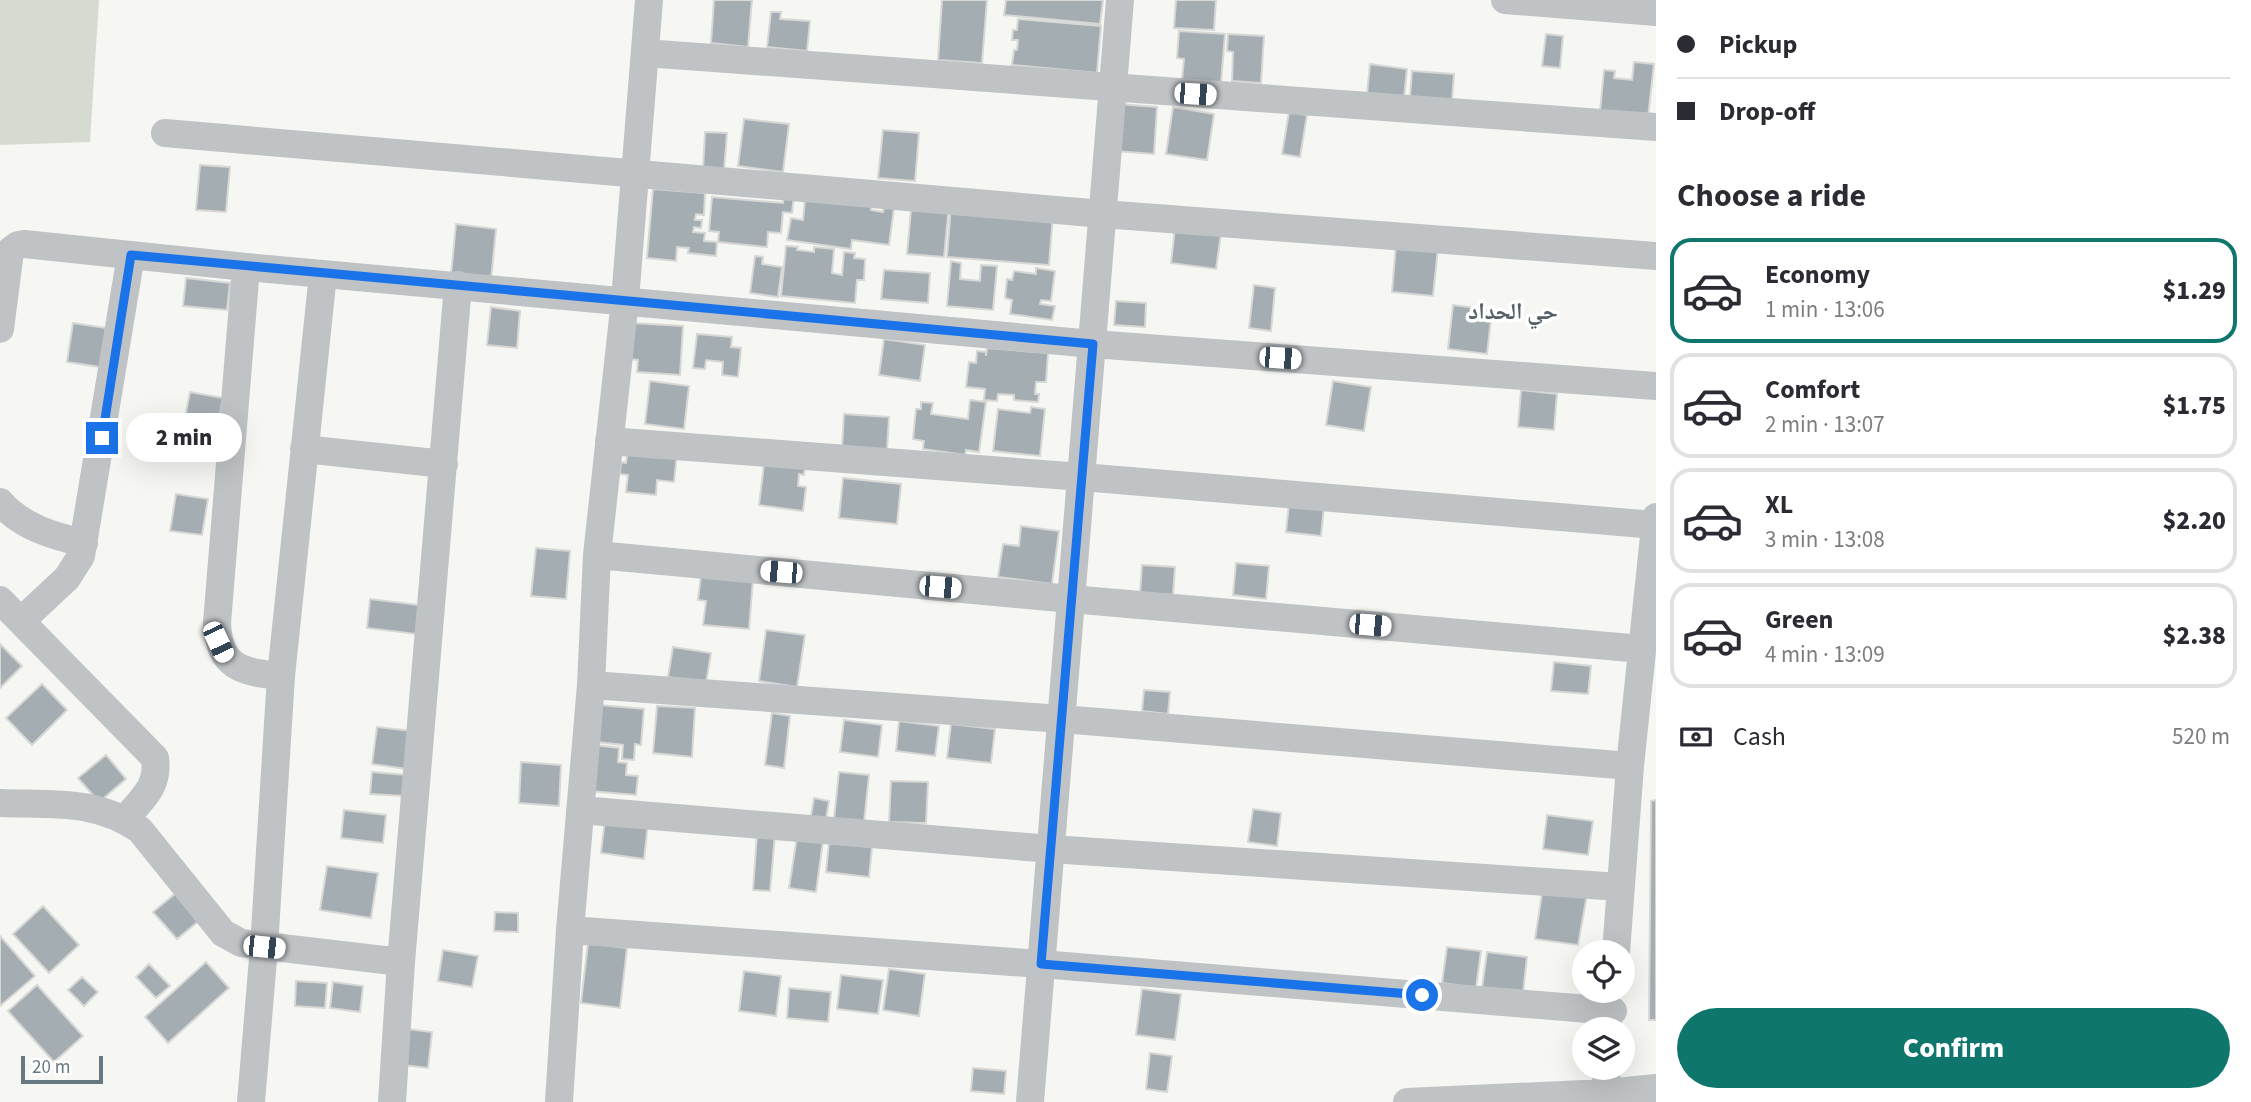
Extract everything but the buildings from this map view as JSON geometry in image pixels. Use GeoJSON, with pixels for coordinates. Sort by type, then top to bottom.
{"type":"FeatureCollection","features":[{"type":"Feature","properties":{"kind":"street"},"geometry":{"type":"LineString","coordinates":[[559,1102],[570,930],[592,685],[597,555],[625,300],[649,0]]}},
{"type":"Feature","properties":{"kind":"street"},"geometry":{"type":"LineString","coordinates":[[1030,1102],[1121,0]]}},
{"type":"Feature","properties":{"kind":"street"},"geometry":{"type":"LineString","coordinates":[[1505,0],[1656,12]]}},
{"type":"Feature","properties":{"kind":"street"},"geometry":{"type":"LineString","coordinates":[[645,53],[1656,127]]}},
{"type":"Feature","properties":{"kind":"street"},"geometry":{"type":"LineString","coordinates":[[165,133],[1103,214],[1656,256]]}},
{"type":"Feature","properties":{"kind":"street"},"geometry":{"type":"LineString","coordinates":[[0,329],[8,257],[13,247],[18,245],[1093,344],[1656,386]]}},
{"type":"Feature","properties":{"kind":"street"},"geometry":{"type":"LineString","coordinates":[[21,621],[67,578],[75,568],[85,542],[131,255]]}},
{"type":"Feature","properties":{"kind":"street"},"geometry":{"type":"LineString","coordinates":[[246,267],[217,623],[218,642],[225,657],[236,667],[250,673],[281,676]]}},
{"type":"Feature","properties":{"kind":"street"},"geometry":{"type":"LineString","coordinates":[[251,1102],[281,676],[323,274]]}},
{"type":"Feature","properties":{"kind":"street"},"geometry":{"type":"LineString","coordinates":[[392,1102],[401,962],[458,285]]}},
{"type":"Feature","properties":{"kind":"street"},"geometry":{"type":"LineString","coordinates":[[609,441],[1655,525]]}},
{"type":"Feature","properties":{"kind":"street"},"geometry":{"type":"LineString","coordinates":[[304,449],[444,464]]}},
{"type":"Feature","properties":{"kind":"street"},"geometry":{"type":"LineString","coordinates":[[0,502],[12,516],[36,529],[85,542]]}},
{"type":"Feature","properties":{"kind":"street"},"geometry":{"type":"LineString","coordinates":[[1617,940],[1629,766],[1644,732],[1642,649],[1656,517]]}},
{"type":"Feature","properties":{"kind":"street"},"geometry":{"type":"LineString","coordinates":[[597,555],[1642,649]]}},
{"type":"Feature","properties":{"kind":"street"},"geometry":{"type":"LineString","coordinates":[[0,600],[155,758],[157,774],[153,786],[125,819]]}},
{"type":"Feature","properties":{"kind":"street"},"geometry":{"type":"LineString","coordinates":[[592,685],[1062,719],[1629,766]]}},
{"type":"Feature","properties":{"kind":"street"},"geometry":{"type":"LineString","coordinates":[[0,803],[105,810],[125,819],[140,830],[223,933],[242,943],[401,962]]}},
{"type":"Feature","properties":{"kind":"street"},"geometry":{"type":"LineString","coordinates":[[580,810],[1051,849],[1620,887]]}},
{"type":"Feature","properties":{"kind":"street"},"geometry":{"type":"LineString","coordinates":[[570,930],[1041,964],[1612,1010]]}},
{"type":"Feature","properties":{"kind":"street"},"geometry":{"type":"LineString","coordinates":[[1407,1102],[1606,1080],[1645,1093]]}},
{"type":"Feature","properties":{"kind":"shaded area"},"geometry":{"type":"Polygon","coordinates":[[[0,0],[99,0],[90,142],[0,145],[0,0]]]}},
{"type":"Feature","properties":{"kind":"district","name":"حي الحداد"},"geometry":{"type":"Point","coordinates":[1513,311]}},
{"type":"Feature","properties":{"kind":"route"},"geometry":{"type":"LineString","coordinates":[[102,438],[131,255],[1093,344],[1041,964],[1422,995]]}}]}
